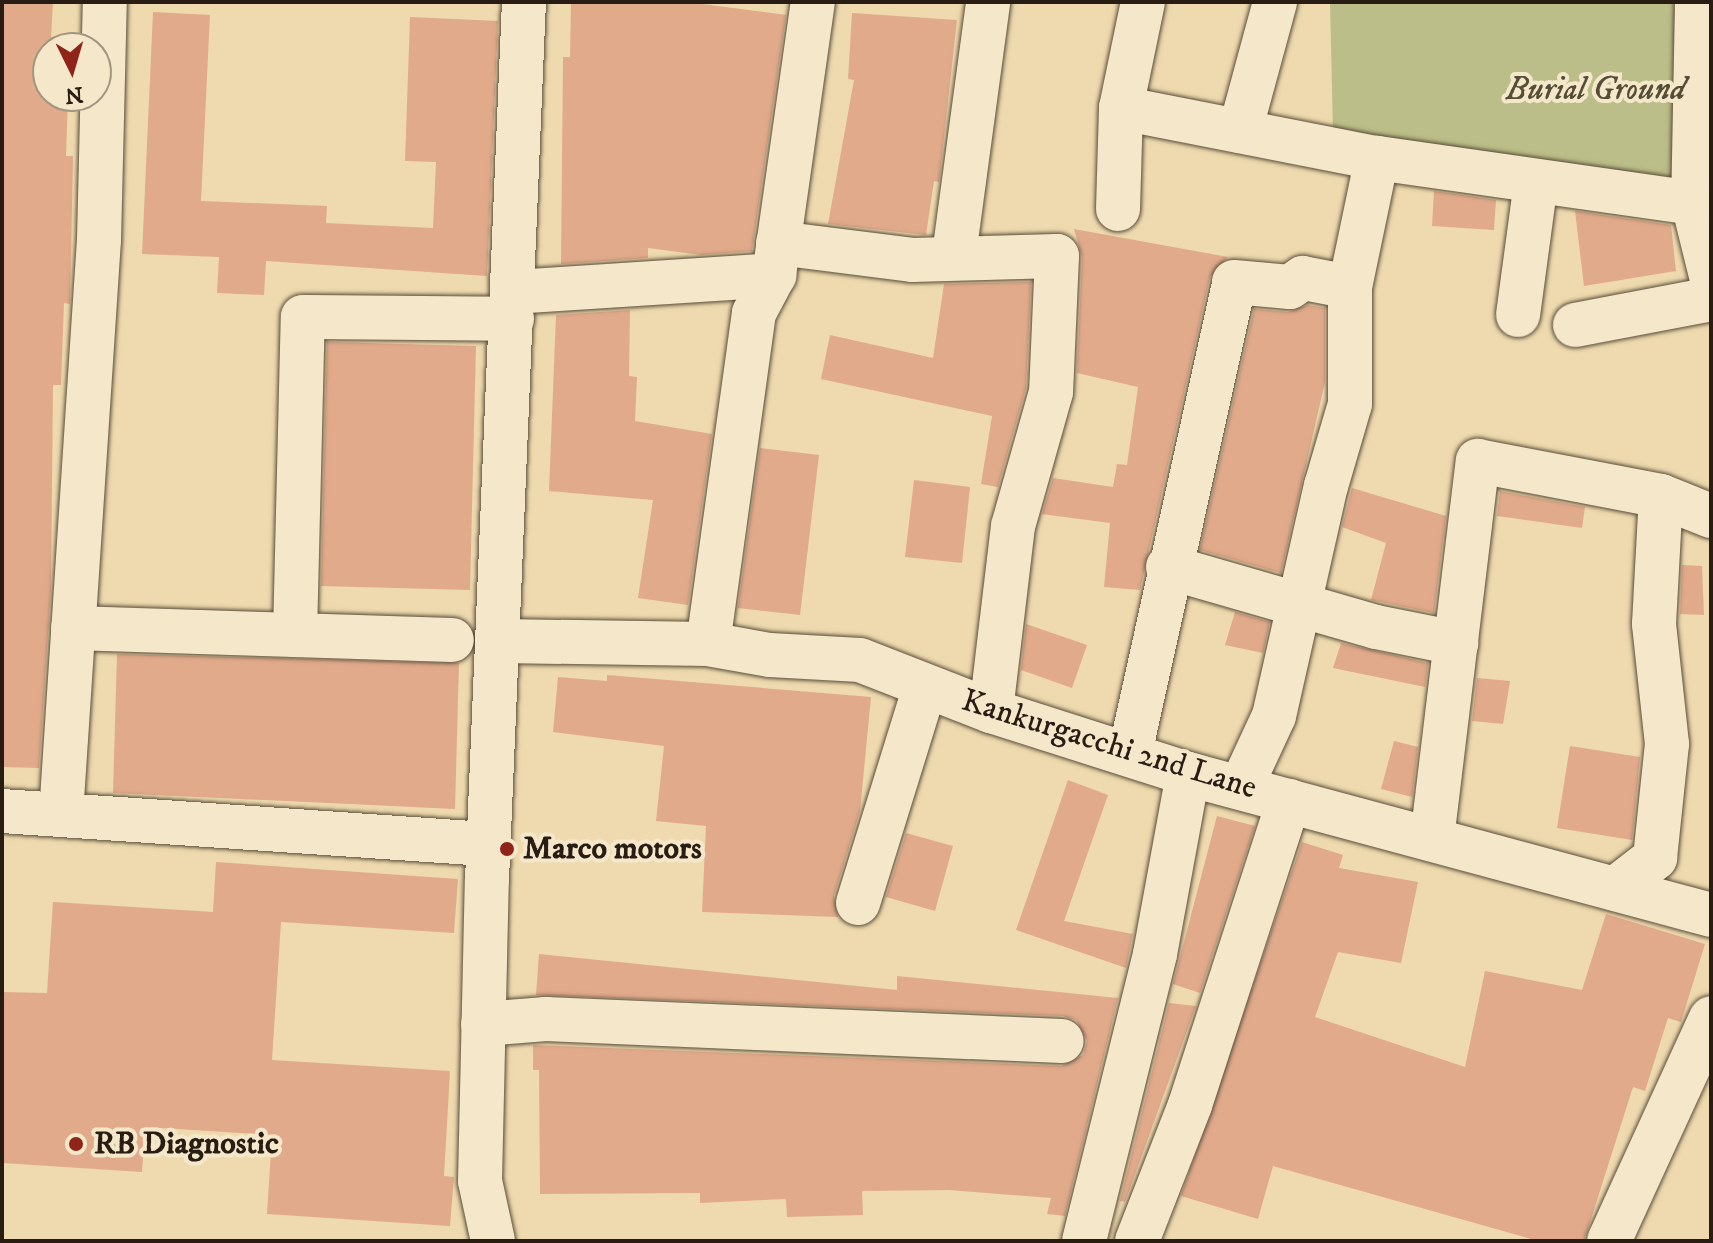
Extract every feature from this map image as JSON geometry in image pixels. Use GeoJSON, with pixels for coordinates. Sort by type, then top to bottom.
{"type":"FeatureCollection","features":[{"type":"Feature","properties":{"kind":"street"},"geometry":{"type":"LineString","coordinates":[[61,815],[99,240],[105,2]]}},
{"type":"Feature","properties":{"kind":"street"},"geometry":{"type":"LineString","coordinates":[[493,1241],[480,1181],[483,1024],[524,2]]}},
{"type":"Feature","properties":{"kind":"street"},"geometry":{"type":"LineString","coordinates":[[708,644],[754,313],[776,259],[813,2]]}},
{"type":"Feature","properties":{"kind":"street"},"geometry":{"type":"LineString","coordinates":[[954,255],[988,2]]}},
{"type":"Feature","properties":{"kind":"street"},"geometry":{"type":"LineString","coordinates":[[1118,209],[1121,108],[1143,2]]}},
{"type":"Feature","properties":{"kind":"street"},"geometry":{"type":"LineString","coordinates":[[1240,131],[1275,2]]}},
{"type":"Feature","properties":{"kind":"street"},"geometry":{"type":"LineString","coordinates":[[1697,2],[1703,90],[1693,203],[1711,276]]}},
{"type":"Feature","properties":{"kind":"street"},"geometry":{"type":"LineString","coordinates":[[1121,108],[1377,158],[1693,203]]}},
{"type":"Feature","properties":{"kind":"street"},"geometry":{"type":"LineString","coordinates":[[1241,787],[1274,716],[1303,602],[1326,486],[1350,404],[1350,287],[1377,158]]}},
{"type":"Feature","properties":{"kind":"street"},"geometry":{"type":"LineString","coordinates":[[1518,315],[1536,181]]}},
{"type":"Feature","properties":{"kind":"street"},"geometry":{"type":"LineString","coordinates":[[295,635],[303,317],[513,306],[776,259],[912,260],[954,255],[1057,256],[1051,392],[1013,526],[991,711]]}},
{"type":"Feature","properties":{"kind":"street"},"geometry":{"type":"LineString","coordinates":[[1130,753],[1168,567],[1234,282],[1290,287],[1303,278],[1350,287]]}},
{"type":"Feature","properties":{"kind":"street"},"geometry":{"type":"LineString","coordinates":[[1575,325],[1711,299]]}},
{"type":"Feature","properties":{"kind":"street"},"geometry":{"type":"LineString","coordinates":[[1432,839],[1478,461],[1661,496],[1711,516]]}},
{"type":"Feature","properties":{"kind":"street"},"geometry":{"type":"LineString","coordinates":[[1615,889],[1655,858],[1667,744],[1654,624],[1661,496]]}},
{"type":"Feature","properties":{"kind":"street"},"geometry":{"type":"LineString","coordinates":[[1168,567],[1303,602],[1376,627],[1456,643]]}},
{"type":"Feature","properties":{"kind":"street"},"geometry":{"type":"LineString","coordinates":[[73,628],[452,640]]}},
{"type":"Feature","properties":{"kind":"street","name":"Kankurgacchi 2nd Lane"},"geometry":{"type":"LineString","coordinates":[[499,641],[708,644],[770,655],[860,660],[991,711],[1188,774],[1711,915]]}},
{"type":"Feature","properties":{"kind":"street"},"geometry":{"type":"LineString","coordinates":[[858,903],[925,686]]}},
{"type":"Feature","properties":{"kind":"street"},"geometry":{"type":"LineString","coordinates":[[1084,1241],[1155,954],[1188,774]]}},
{"type":"Feature","properties":{"kind":"street"},"geometry":{"type":"LineString","coordinates":[[1137,1241],[1190,1105],[1289,801]]}},
{"type":"Feature","properties":{"kind":"street"},"geometry":{"type":"LineString","coordinates":[[2,811],[489,844]]}},
{"type":"Feature","properties":{"kind":"street"},"geometry":{"type":"LineString","coordinates":[[1609,1241],[1711,1018]]}},
{"type":"Feature","properties":{"kind":"street"},"geometry":{"type":"LineString","coordinates":[[483,1024],[546,1019],[1062,1041]]}},
{"type":"Feature","properties":{"kind":"green space","name":"Burial Ground"},"geometry":{"type":"Polygon","coordinates":[[[1330,2],[1688,2],[1679,194],[1333,132],[1330,2]]]}},
{"type":"Feature","properties":{"kind":"building"},"geometry":{"type":"Polygon","coordinates":[[[2,2],[53,2],[51,32],[32,32],[32,112],[67,112],[66,156],[73,156],[70,304],[64,303],[61,385],[53,385],[51,588],[39,768],[2,767],[2,2]]]}},
{"type":"Feature","properties":{"kind":"building"},"geometry":{"type":"Polygon","coordinates":[[[571,2],[687,2],[786,15],[752,251],[701,255],[648,248],[648,258],[561,264],[563,57],[570,57],[571,2]]]}},
{"type":"Feature","properties":{"kind":"building"},"geometry":{"type":"Polygon","coordinates":[[[153,12],[210,15],[201,201],[327,206],[326,223],[433,228],[436,162],[405,161],[410,17],[498,21],[487,276],[266,261],[264,295],[217,293],[219,257],[142,254],[153,12]]]}},
{"type":"Feature","properties":{"kind":"building"},"geometry":{"type":"Polygon","coordinates":[[[852,13],[957,20],[939,182],[934,181],[926,235],[828,224],[854,80],[848,79],[852,13]]]}},
{"type":"Feature","properties":{"kind":"building"},"geometry":{"type":"Polygon","coordinates":[[[1434,191],[1496,200],[1494,230],[1432,226],[1434,191]]]}},
{"type":"Feature","properties":{"kind":"building"},"geometry":{"type":"Polygon","coordinates":[[[1575,211],[1671,225],[1676,271],[1584,286],[1575,211]]]}},
{"type":"Feature","properties":{"kind":"building"},"geometry":{"type":"Polygon","coordinates":[[[1074,229],[1228,257],[1210,277],[1140,590],[1104,587],[1110,523],[1042,514],[1053,478],[1113,487],[1117,464],[1127,465],[1138,387],[1077,373],[1082,257],[1074,229]]]}},
{"type":"Feature","properties":{"kind":"building"},"geometry":{"type":"Polygon","coordinates":[[[1031,282],[1026,388],[998,487],[981,484],[992,416],[821,379],[830,335],[933,358],[944,284],[1031,282]]]}},
{"type":"Feature","properties":{"kind":"building"},"geometry":{"type":"Polygon","coordinates":[[[1308,305],[1325,308],[1325,382],[1281,573],[1200,550],[1254,309],[1288,312],[1308,305]]]}},
{"type":"Feature","properties":{"kind":"building"},"geometry":{"type":"Polygon","coordinates":[[[630,310],[629,376],[637,377],[635,421],[712,434],[688,605],[638,598],[653,500],[549,491],[556,315],[630,310]]]}},
{"type":"Feature","properties":{"kind":"building"},"geometry":{"type":"Polygon","coordinates":[[[327,342],[476,346],[470,590],[321,586],[327,342]]]}},
{"type":"Feature","properties":{"kind":"building"},"geometry":{"type":"Polygon","coordinates":[[[760,448],[819,455],[800,615],[738,608],[760,448]]]}},
{"type":"Feature","properties":{"kind":"building"},"geometry":{"type":"Polygon","coordinates":[[[914,480],[970,487],[962,563],[905,557],[914,480]]]}},
{"type":"Feature","properties":{"kind":"building"},"geometry":{"type":"Polygon","coordinates":[[[1352,488],[1446,516],[1434,613],[1371,600],[1386,543],[1342,527],[1352,488]]]}},
{"type":"Feature","properties":{"kind":"building"},"geometry":{"type":"Polygon","coordinates":[[[1500,491],[1585,507],[1582,528],[1497,516],[1500,491]]]}},
{"type":"Feature","properties":{"kind":"building"},"geometry":{"type":"Polygon","coordinates":[[[1682,565],[1702,566],[1704,615],[1680,614],[1682,565]]]}},
{"type":"Feature","properties":{"kind":"building"},"geometry":{"type":"Polygon","coordinates":[[[1235,612],[1270,622],[1263,653],[1225,645],[1235,612]]]}},
{"type":"Feature","properties":{"kind":"building"},"geometry":{"type":"Polygon","coordinates":[[[1026,624],[1087,645],[1072,688],[1021,670],[1026,624]]]}},
{"type":"Feature","properties":{"kind":"building"},"geometry":{"type":"Polygon","coordinates":[[[1341,643],[1428,663],[1425,687],[1333,668],[1341,643]]]}},
{"type":"Feature","properties":{"kind":"building"},"geometry":{"type":"Polygon","coordinates":[[[117,654],[459,663],[455,809],[113,793],[117,654]]]}},
{"type":"Feature","properties":{"kind":"building"},"geometry":{"type":"Polygon","coordinates":[[[607,675],[871,697],[860,811],[834,896],[838,917],[702,912],[706,826],[656,821],[664,746],[553,732],[558,677],[607,681],[607,675]]]}},
{"type":"Feature","properties":{"kind":"building"},"geometry":{"type":"Polygon","coordinates":[[[1477,678],[1510,681],[1503,724],[1472,721],[1477,678]]]}},
{"type":"Feature","properties":{"kind":"building"},"geometry":{"type":"Polygon","coordinates":[[[1394,741],[1418,747],[1412,797],[1381,789],[1394,741]]]}},
{"type":"Feature","properties":{"kind":"building"},"geometry":{"type":"Polygon","coordinates":[[[1570,746],[1640,757],[1632,840],[1557,828],[1570,746]]]}},
{"type":"Feature","properties":{"kind":"building"},"geometry":{"type":"Polygon","coordinates":[[[1068,780],[1108,795],[1064,921],[1133,934],[1126,968],[1016,930],[1068,780]]]}},
{"type":"Feature","properties":{"kind":"building"},"geometry":{"type":"Polygon","coordinates":[[[1217,816],[1255,826],[1200,993],[1173,984],[1217,816]]]}},
{"type":"Feature","properties":{"kind":"building"},"geometry":{"type":"Polygon","coordinates":[[[906,833],[953,846],[935,911],[886,897],[906,833]]]}},
{"type":"Feature","properties":{"kind":"building"},"geometry":{"type":"Polygon","coordinates":[[[1302,842],[1343,855],[1339,868],[1418,882],[1401,963],[1338,952],[1315,1017],[1465,1067],[1485,971],[1582,990],[1606,914],[1705,944],[1681,1022],[1668,1018],[1645,1091],[1633,1087],[1584,1241],[1538,1241],[1273,1166],[1258,1219],[1181,1196],[1302,842]]]}},
{"type":"Feature","properties":{"kind":"building"},"geometry":{"type":"Polygon","coordinates":[[[216,862],[458,879],[454,933],[281,922],[272,1060],[450,1071],[444,1176],[454,1177],[450,1226],[267,1214],[272,1135],[145,1127],[142,1172],[2,1163],[2,992],[47,993],[53,902],[213,912],[216,862]]]}},
{"type":"Feature","properties":{"kind":"building"},"geometry":{"type":"Polygon","coordinates":[[[539,954],[897,990],[897,976],[1118,998],[1065,1216],[1047,1214],[1051,1198],[949,1190],[862,1191],[863,1215],[787,1217],[786,1199],[700,1203],[700,1193],[540,1194],[539,1070],[533,1070],[533,1045],[1061,1066],[1083,1055],[1087,1041],[1076,1020],[1063,1016],[536,995],[539,954]]]}},
{"type":"Feature","properties":{"kind":"building"},"geometry":{"type":"Polygon","coordinates":[[[1169,1003],[1196,1006],[1125,1202],[1120,1201],[1169,1003]]]}},
{"type":"Feature","properties":{"kind":"place","name":"Marco motors"},"geometry":{"type":"Point","coordinates":[507,849]}},
{"type":"Feature","properties":{"kind":"place","name":"RB Diagnostic"},"geometry":{"type":"Point","coordinates":[76,1144]}}]}
